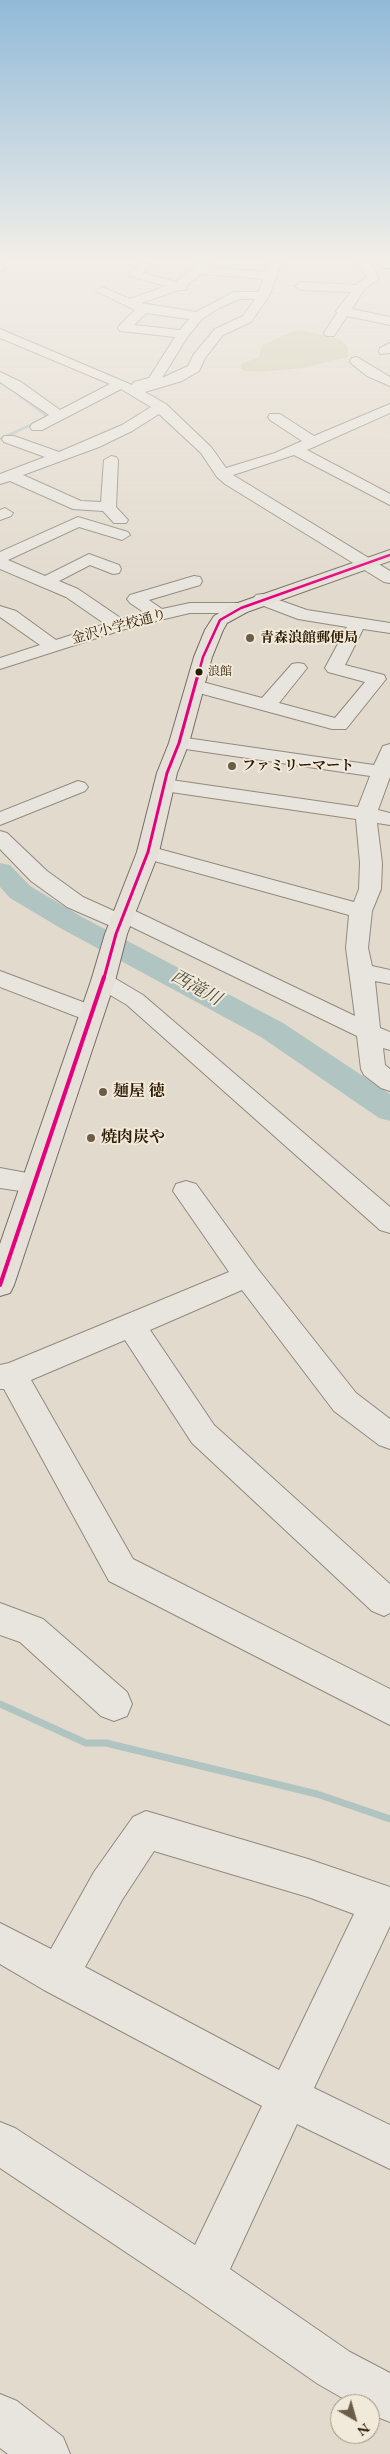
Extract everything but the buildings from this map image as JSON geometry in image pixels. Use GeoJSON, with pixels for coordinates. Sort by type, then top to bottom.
{"type":"FeatureCollection","features":[{"type":"Feature","properties":{"kind":"main road"},"geometry":{"type":"LineString","coordinates":[[0,1285],[120,923],[148,852],[164,784],[179,743],[203,658],[214,630],[220,620],[262,599],[390,555]]}},
{"type":"Feature","properties":{"kind":"street"},"geometry":{"type":"LineString","coordinates":[[92,373],[128,388],[161,407],[206,450],[222,474],[364,564],[390,578]]}},
{"type":"Feature","properties":{"kind":"street"},"geometry":{"type":"LineString","coordinates":[[37,427],[128,388],[154,381],[159,373]]}},
{"type":"Feature","properties":{"kind":"street"},"geometry":{"type":"LineString","coordinates":[[128,388],[189,373]]}},
{"type":"Feature","properties":{"kind":"street"},"geometry":{"type":"LineString","coordinates":[[371,373],[390,382]]}},
{"type":"Feature","properties":{"kind":"street"},"geometry":{"type":"LineString","coordinates":[[0,376],[16,385],[59,416]]}},
{"type":"Feature","properties":{"kind":"street"},"geometry":{"type":"LineString","coordinates":[[5,477],[94,444],[127,428],[161,407]]}},
{"type":"Feature","properties":{"kind":"street"},"geometry":{"type":"LineString","coordinates":[[222,474],[296,450],[386,413]]}},
{"type":"Feature","properties":{"kind":"street"},"geometry":{"type":"LineString","coordinates":[[275,417],[313,442]]}},
{"type":"Feature","properties":{"kind":"street"},"geometry":{"type":"LineString","coordinates":[[9,439],[58,457]]}},
{"type":"Feature","properties":{"kind":"street"},"geometry":{"type":"LineString","coordinates":[[296,450],[390,500]]}},
{"type":"Feature","properties":{"kind":"street"},"geometry":{"type":"LineString","coordinates":[[0,558],[78,522],[124,529],[108,507],[111,460]]}},
{"type":"Feature","properties":{"kind":"street"},"geometry":{"type":"LineString","coordinates":[[5,477],[78,506],[108,507]]}},
{"type":"Feature","properties":{"kind":"street"},"geometry":{"type":"LineString","coordinates":[[45,582],[89,559],[113,570]]}},
{"type":"Feature","properties":{"kind":"street"},"geometry":{"type":"LineString","coordinates":[[0,564],[72,593],[119,625]]}},
{"type":"Feature","properties":{"kind":"street"},"geometry":{"type":"LineString","coordinates":[[159,615],[136,599],[194,581]]}},
{"type":"Feature","properties":{"kind":"street"},"geometry":{"type":"LineString","coordinates":[[262,599],[304,615],[390,628]]}},
{"type":"Feature","properties":{"kind":"street","name":"金沢小学校通り"},"geometry":{"type":"LineString","coordinates":[[0,664],[119,625],[159,615],[190,608],[241,608]]}},
{"type":"Feature","properties":{"kind":"street"},"geometry":{"type":"LineString","coordinates":[[0,611],[10,615],[53,646]]}},
{"type":"Feature","properties":{"kind":"street"},"geometry":{"type":"LineString","coordinates":[[195,686],[339,725],[376,679],[334,668],[358,624]]}},
{"type":"Feature","properties":{"kind":"street"},"geometry":{"type":"LineString","coordinates":[[267,705],[298,668]]}},
{"type":"Feature","properties":{"kind":"street"},"geometry":{"type":"LineString","coordinates":[[179,743],[383,784]]}},
{"type":"Feature","properties":{"kind":"street"},"geometry":{"type":"LineString","coordinates":[[390,750],[383,784],[366,814],[368,836],[380,891],[361,911],[357,948],[362,971],[367,1031],[373,1069],[390,1082]]}},
{"type":"Feature","properties":{"kind":"street"},"geometry":{"type":"LineString","coordinates":[[164,784],[390,819]]}},
{"type":"Feature","properties":{"kind":"street"},"geometry":{"type":"LineString","coordinates":[[0,819],[78,788]]}},
{"type":"Feature","properties":{"kind":"street"},"geometry":{"type":"LineString","coordinates":[[368,836],[390,842]]}},
{"type":"Feature","properties":{"kind":"street"},"geometry":{"type":"LineString","coordinates":[[0,837],[39,876],[68,897],[120,923],[390,1042]]}},
{"type":"Feature","properties":{"kind":"street"},"geometry":{"type":"LineString","coordinates":[[148,852],[361,911]]}},
{"type":"Feature","properties":{"kind":"street"},"geometry":{"type":"LineString","coordinates":[[106,970],[135,1000],[390,1223]]}},
{"type":"Feature","properties":{"kind":"street"},"geometry":{"type":"LineString","coordinates":[[362,971],[390,977]]}},
{"type":"Feature","properties":{"kind":"street"},"geometry":{"type":"LineString","coordinates":[[0,978],[91,1014]]}},
{"type":"Feature","properties":{"kind":"street"},"geometry":{"type":"LineString","coordinates":[[0,1178],[34,1183]]}},
{"type":"Feature","properties":{"kind":"street"},"geometry":{"type":"LineString","coordinates":[[186,1190],[247,1276],[345,1402],[390,1436]]}},
{"type":"Feature","properties":{"kind":"street"},"geometry":{"type":"LineString","coordinates":[[247,1276],[6,1376],[122,1570],[390,1708]]}},
{"type":"Feature","properties":{"kind":"street"},"geometry":{"type":"LineString","coordinates":[[130,1324],[203,1434],[384,1600]]}},
{"type":"Feature","properties":{"kind":"street"},"geometry":{"type":"LineString","coordinates":[[0,1619],[31,1630],[114,1704]]}},
{"type":"Feature","properties":{"kind":"street"},"geometry":{"type":"LineString","coordinates":[[58,1976],[108,1886],[146,1830],[385,1904],[288,2097],[204,2278]]}},
{"type":"Feature","properties":{"kind":"street"},"geometry":{"type":"LineString","coordinates":[[0,1943],[58,1976],[288,2097],[390,2148]]}},
{"type":"Feature","properties":{"kind":"street"},"geometry":{"type":"LineString","coordinates":[[0,2143],[204,2278],[334,2368],[390,2399]]}},
{"type":"Feature","properties":{"kind":"street"},"geometry":{"type":"LineString","coordinates":[[0,2418],[46,2454]]}},
{"type":"Feature","properties":{"kind":"waterway"},"geometry":{"type":"LineString","coordinates":[[0,439],[48,417],[20,396]]}},
{"type":"Feature","properties":{"kind":"waterway","name":"西滝川"},"geometry":{"type":"LineString","coordinates":[[0,871],[20,892],[72,923],[272,1030],[390,1110]]}},
{"type":"Feature","properties":{"kind":"waterway"},"geometry":{"type":"LineString","coordinates":[[0,1704],[86,1743],[106,1743],[317,1794],[390,1819]]}},
{"type":"Feature","properties":{"kind":"transit line"},"geometry":{"type":"LineString","coordinates":[[0,1285],[103,981],[116,934],[148,852],[167,773],[179,743],[203,657],[214,630],[220,620],[241,608],[390,555]]}},
{"type":"Feature","properties":{"kind":"place","name":"青森浪館郵便局"},"geometry":{"type":"Point","coordinates":[250,638]}},
{"type":"Feature","properties":{"kind":"place","name":"浪館"},"geometry":{"type":"Point","coordinates":[199,672]}},
{"type":"Feature","properties":{"kind":"place","name":"ファミリーマート"},"geometry":{"type":"Point","coordinates":[232,766]}},
{"type":"Feature","properties":{"kind":"place","name":"麺屋 徳"},"geometry":{"type":"Point","coordinates":[103,1092]}},
{"type":"Feature","properties":{"kind":"place","name":"焼肉炭や"},"geometry":{"type":"Point","coordinates":[91,1138]}}]}
